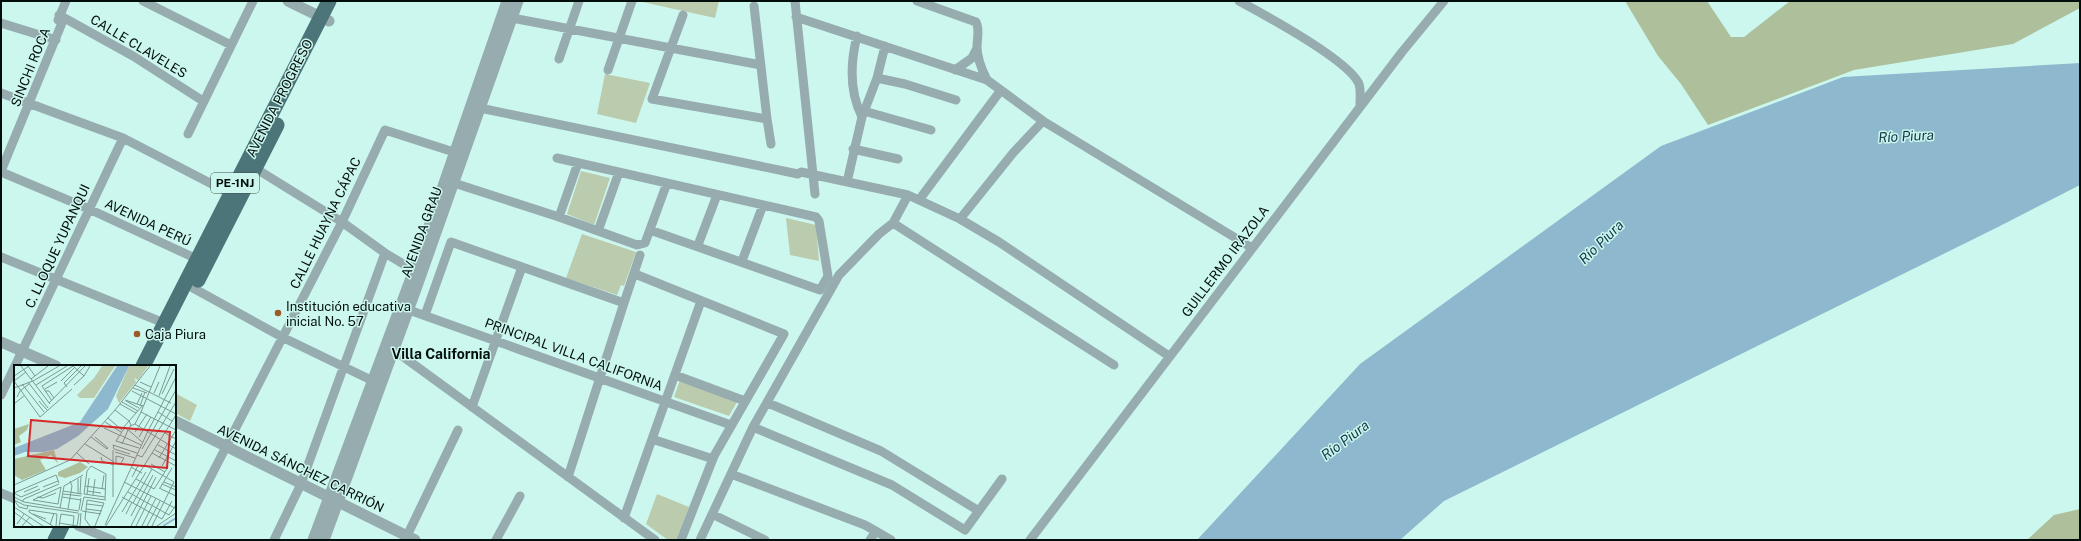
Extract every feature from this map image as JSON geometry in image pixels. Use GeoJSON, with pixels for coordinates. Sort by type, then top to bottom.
{"type":"FeatureCollection","features":[{"type":"Feature","properties":{"kind":"main road","name":"AVENIDA PROGRESO"},"geometry":{"type":"LineString","coordinates":[[144,365],[197,259],[234,196],[255,168],[325,19],[329,1]]}},
{"type":"Feature","properties":{"kind":"main road","name":"AVENIDA PROGRESO"},"geometry":{"type":"LineString","coordinates":[[154,365],[193,288],[234,196],[325,19],[340,1]]}},
{"type":"Feature","properties":{"kind":"main road"},"geometry":{"type":"LineString","coordinates":[[55,540],[62,527]]}},
{"type":"Feature","properties":{"kind":"main road"},"geometry":{"type":"LineString","coordinates":[[65,540],[72,527]]}},
{"type":"Feature","properties":{"kind":"street","name":"SINCHI ROCA"},"geometry":{"type":"LineString","coordinates":[[1,171],[30,102],[62,16],[66,1]]}},
{"type":"Feature","properties":{"kind":"street"},"geometry":{"type":"LineString","coordinates":[[143,1],[231,45]]}},
{"type":"Feature","properties":{"kind":"street"},"geometry":{"type":"LineString","coordinates":[[188,134],[253,1]]}},
{"type":"Feature","properties":{"kind":"street"},"geometry":{"type":"LineString","coordinates":[[288,1],[325,19]]}},
{"type":"Feature","properties":{"kind":"street","name":"AVENIDA GRAU"},"geometry":{"type":"LineString","coordinates":[[313,540],[334,501],[409,310],[418,272],[459,154],[507,1]]}},
{"type":"Feature","properties":{"kind":"street","name":"AVENIDA GRAU"},"geometry":{"type":"LineString","coordinates":[[324,540],[334,501],[371,380],[418,272],[454,182],[459,154],[480,108],[518,1]]}},
{"type":"Feature","properties":{"kind":"street"},"geometry":{"type":"LineString","coordinates":[[559,59],[579,1]]}},
{"type":"Feature","properties":{"kind":"street"},"geometry":{"type":"LineString","coordinates":[[608,70],[632,1]]}},
{"type":"Feature","properties":{"kind":"street"},"geometry":{"type":"LineString","coordinates":[[795,1],[815,194]]}},
{"type":"Feature","properties":{"kind":"street"},"geometry":{"type":"LineString","coordinates":[[917,1],[976,22],[978,27],[977,48],[979,61],[987,80]]}},
{"type":"Feature","properties":{"kind":"street"},"geometry":{"type":"LineString","coordinates":[[1239,1],[1301,36],[1337,62],[1355,78],[1360,86],[1360,106]]}},
{"type":"Feature","properties":{"kind":"street","name":"GUILLERMO IRAZOLA"},"geometry":{"type":"LineString","coordinates":[[1030,540],[1360,106],[1444,1]]}},
{"type":"Feature","properties":{"kind":"street"},"geometry":{"type":"LineString","coordinates":[[754,6],[770,144]]}},
{"type":"Feature","properties":{"kind":"street"},"geometry":{"type":"LineString","coordinates":[[683,15],[672,49],[652,99],[767,119]]}},
{"type":"Feature","properties":{"kind":"street","name":"CALLE CLAVELES"},"geometry":{"type":"LineString","coordinates":[[62,16],[134,56],[204,101]]}},
{"type":"Feature","properties":{"kind":"street"},"geometry":{"type":"LineString","coordinates":[[796,17],[987,80],[1043,121],[1252,248]]}},
{"type":"Feature","properties":{"kind":"street"},"geometry":{"type":"LineString","coordinates":[[512,18],[761,65]]}},
{"type":"Feature","properties":{"kind":"street"},"geometry":{"type":"LineString","coordinates":[[1,23],[53,39]]}},
{"type":"Feature","properties":{"kind":"street"},"geometry":{"type":"LineString","coordinates":[[857,36],[851,68],[852,84],[863,114]]}},
{"type":"Feature","properties":{"kind":"street"},"geometry":{"type":"LineString","coordinates":[[847,182],[853,149],[863,114],[877,78],[885,46]]}},
{"type":"Feature","properties":{"kind":"street"},"geometry":{"type":"LineString","coordinates":[[955,70],[972,58],[977,48]]}},
{"type":"Feature","properties":{"kind":"street"},"geometry":{"type":"LineString","coordinates":[[877,78],[905,84],[956,100]]}},
{"type":"Feature","properties":{"kind":"street"},"geometry":{"type":"LineString","coordinates":[[919,200],[1001,90]]}},
{"type":"Feature","properties":{"kind":"street"},"geometry":{"type":"LineString","coordinates":[[1,93],[30,102],[123,138],[234,196]]}},
{"type":"Feature","properties":{"kind":"street"},"geometry":{"type":"LineString","coordinates":[[480,108],[799,173],[813,174],[908,195],[960,219],[999,242],[1169,356]]}},
{"type":"Feature","properties":{"kind":"street"},"geometry":{"type":"LineString","coordinates":[[863,114],[931,130]]}},
{"type":"Feature","properties":{"kind":"street"},"geometry":{"type":"LineString","coordinates":[[960,219],[1013,153],[1043,121]]}},
{"type":"Feature","properties":{"kind":"street","name":"CALLE HUAYNA CÁPAC"},"geometry":{"type":"LineString","coordinates":[[178,540],[342,222],[385,130],[459,154]]}},
{"type":"Feature","properties":{"kind":"street","name":"C. LLOQUE YUPANQUI"},"geometry":{"type":"LineString","coordinates":[[15,365],[123,138]]}},
{"type":"Feature","properties":{"kind":"street"},"geometry":{"type":"LineString","coordinates":[[853,149],[898,159]]}},
{"type":"Feature","properties":{"kind":"street"},"geometry":{"type":"LineString","coordinates":[[556,158],[818,218],[828,276],[820,290],[698,245],[650,230]]}},
{"type":"Feature","properties":{"kind":"street"},"geometry":{"type":"LineString","coordinates":[[560,217],[578,163]]}},
{"type":"Feature","properties":{"kind":"street"},"geometry":{"type":"LineString","coordinates":[[255,168],[342,222],[385,253],[418,272]]}},
{"type":"Feature","properties":{"kind":"street","name":"AVENIDA PERÚ"},"geometry":{"type":"LineString","coordinates":[[1,171],[89,209],[197,259]]}},
{"type":"Feature","properties":{"kind":"street"},"geometry":{"type":"LineString","coordinates":[[598,231],[619,172]]}},
{"type":"Feature","properties":{"kind":"street"},"geometry":{"type":"LineString","coordinates":[[454,182],[560,217],[637,245],[645,243],[667,183]]}},
{"type":"Feature","properties":{"kind":"street"},"geometry":{"type":"LineString","coordinates":[[698,245],[717,195]]}},
{"type":"Feature","properties":{"kind":"street"},"geometry":{"type":"LineString","coordinates":[[700,540],[753,427],[768,403],[839,275],[879,234],[893,222],[908,195]]}},
{"type":"Feature","properties":{"kind":"street"},"geometry":{"type":"LineString","coordinates":[[742,262],[763,205]]}},
{"type":"Feature","properties":{"kind":"street"},"geometry":{"type":"LineString","coordinates":[[893,222],[1114,365]]}},
{"type":"Feature","properties":{"kind":"street"},"geometry":{"type":"LineString","coordinates":[[425,315],[452,242],[624,303]]}},
{"type":"Feature","properties":{"kind":"street"},"geometry":{"type":"LineString","coordinates":[[274,540],[301,484],[385,253]]}},
{"type":"Feature","properties":{"kind":"street"},"geometry":{"type":"LineString","coordinates":[[568,477],[640,255]]}},
{"type":"Feature","properties":{"kind":"street"},"geometry":{"type":"LineString","coordinates":[[1,257],[164,324]]}},
{"type":"Feature","properties":{"kind":"street"},"geometry":{"type":"LineString","coordinates":[[472,407],[522,267]]}},
{"type":"Feature","properties":{"kind":"street"},"geometry":{"type":"LineString","coordinates":[[635,274],[784,334],[712,459],[681,540]]}},
{"type":"Feature","properties":{"kind":"street"},"geometry":{"type":"LineString","coordinates":[[193,288],[282,337],[371,380]]}},
{"type":"Feature","properties":{"kind":"street"},"geometry":{"type":"LineString","coordinates":[[624,518],[701,301]]}},
{"type":"Feature","properties":{"kind":"street","name":"PRINCIPAL VILLA CALIFORNIA"},"geometry":{"type":"LineString","coordinates":[[409,310],[731,425]]}},
{"type":"Feature","properties":{"kind":"street"},"geometry":{"type":"LineString","coordinates":[[1,342],[54,365]]}},
{"type":"Feature","properties":{"kind":"street"},"geometry":{"type":"LineString","coordinates":[[394,350],[655,540]]}},
{"type":"Feature","properties":{"kind":"street","name":"C. LLOQUE YUPANQUI"},"geometry":{"type":"LineString","coordinates":[[1,395],[14,368]]}},
{"type":"Feature","properties":{"kind":"street"},"geometry":{"type":"LineString","coordinates":[[675,375],[745,400]]}},
{"type":"Feature","properties":{"kind":"street"},"geometry":{"type":"LineString","coordinates":[[768,403],[898,460],[979,511]]}},
{"type":"Feature","properties":{"kind":"street","name":"AVENIDA SÁNCHEZ CARRIÓN"},"geometry":{"type":"LineString","coordinates":[[176,421],[226,445],[409,538]]}},
{"type":"Feature","properties":{"kind":"street"},"geometry":{"type":"LineString","coordinates":[[753,427],[892,485],[965,530],[1002,479]]}},
{"type":"Feature","properties":{"kind":"street"},"geometry":{"type":"LineString","coordinates":[[409,538],[458,430]]}},
{"type":"Feature","properties":{"kind":"street"},"geometry":{"type":"LineString","coordinates":[[652,439],[712,459]]}},
{"type":"Feature","properties":{"kind":"street"},"geometry":{"type":"LineString","coordinates":[[731,474],[876,531],[891,540]]}},
{"type":"Feature","properties":{"kind":"street"},"geometry":{"type":"LineString","coordinates":[[1,493],[14,499]]}},
{"type":"Feature","properties":{"kind":"street"},"geometry":{"type":"LineString","coordinates":[[496,540],[520,496]]}},
{"type":"Feature","properties":{"kind":"street"},"geometry":{"type":"LineString","coordinates":[[712,514],[765,540]]}},
{"type":"Feature","properties":{"kind":"street"},"geometry":{"type":"LineString","coordinates":[[80,527],[112,540]]}},
{"type":"Feature","properties":{"kind":"street"},"geometry":{"type":"LineString","coordinates":[[870,540],[876,531]]}},
{"type":"Feature","properties":{"kind":"green space"},"geometry":{"type":"Polygon","coordinates":[[[638,1],[719,1],[715,18],[638,1]]]}},
{"type":"Feature","properties":{"kind":"green space"},"geometry":{"type":"Polygon","coordinates":[[[1625,1],[1707,1],[1731,37],[1744,37],[1790,1],[2080,1],[2080,8],[2013,44],[1854,70],[1708,125],[1681,84],[1658,56],[1625,1]]]}},
{"type":"Feature","properties":{"kind":"green space"},"geometry":{"type":"Polygon","coordinates":[[[605,74],[650,83],[636,123],[597,114],[605,74]]]}},
{"type":"Feature","properties":{"kind":"green space"},"geometry":{"type":"Polygon","coordinates":[[[581,171],[610,178],[594,225],[567,214],[581,171]]]}},
{"type":"Feature","properties":{"kind":"green space"},"geometry":{"type":"Polygon","coordinates":[[[786,218],[816,225],[819,261],[790,255],[786,218]]]}},
{"type":"Feature","properties":{"kind":"green space"},"geometry":{"type":"Polygon","coordinates":[[[582,234],[636,252],[624,286],[621,285],[617,295],[566,278],[582,234]]]}},
{"type":"Feature","properties":{"kind":"green space"},"geometry":{"type":"Polygon","coordinates":[[[680,380],[737,402],[729,416],[674,397],[680,380]]]}},
{"type":"Feature","properties":{"kind":"green space"},"geometry":{"type":"Polygon","coordinates":[[[176,394],[197,405],[190,421],[176,414],[176,394]]]}},
{"type":"Feature","properties":{"kind":"green space"},"geometry":{"type":"Polygon","coordinates":[[[657,494],[689,507],[676,540],[668,540],[646,524],[657,494]]]}},
{"type":"Feature","properties":{"kind":"green space"},"geometry":{"type":"Polygon","coordinates":[[[2080,509],[2080,540],[2027,540],[2054,515],[2080,509]]]}},
{"type":"Feature","properties":{"kind":"water","name":"Río Piura"},"geometry":{"type":"Polygon","coordinates":[[[2080,63],[2080,185],[1444,501],[1400,540],[1197,540],[1360,364],[1661,146],[1843,77],[2080,63]]]}},
{"type":"Feature","properties":{"kind":"place","name":"Institución educativa inicial No. 57"},"geometry":{"type":"Point","coordinates":[278,313]}},
{"type":"Feature","properties":{"kind":"place","name":"Caja Piura"},"geometry":{"type":"Point","coordinates":[137,334]}},
{"type":"Feature","properties":{"kind":"district","name":"Villa California"},"geometry":{"type":"Point","coordinates":[441,354]}}]}
